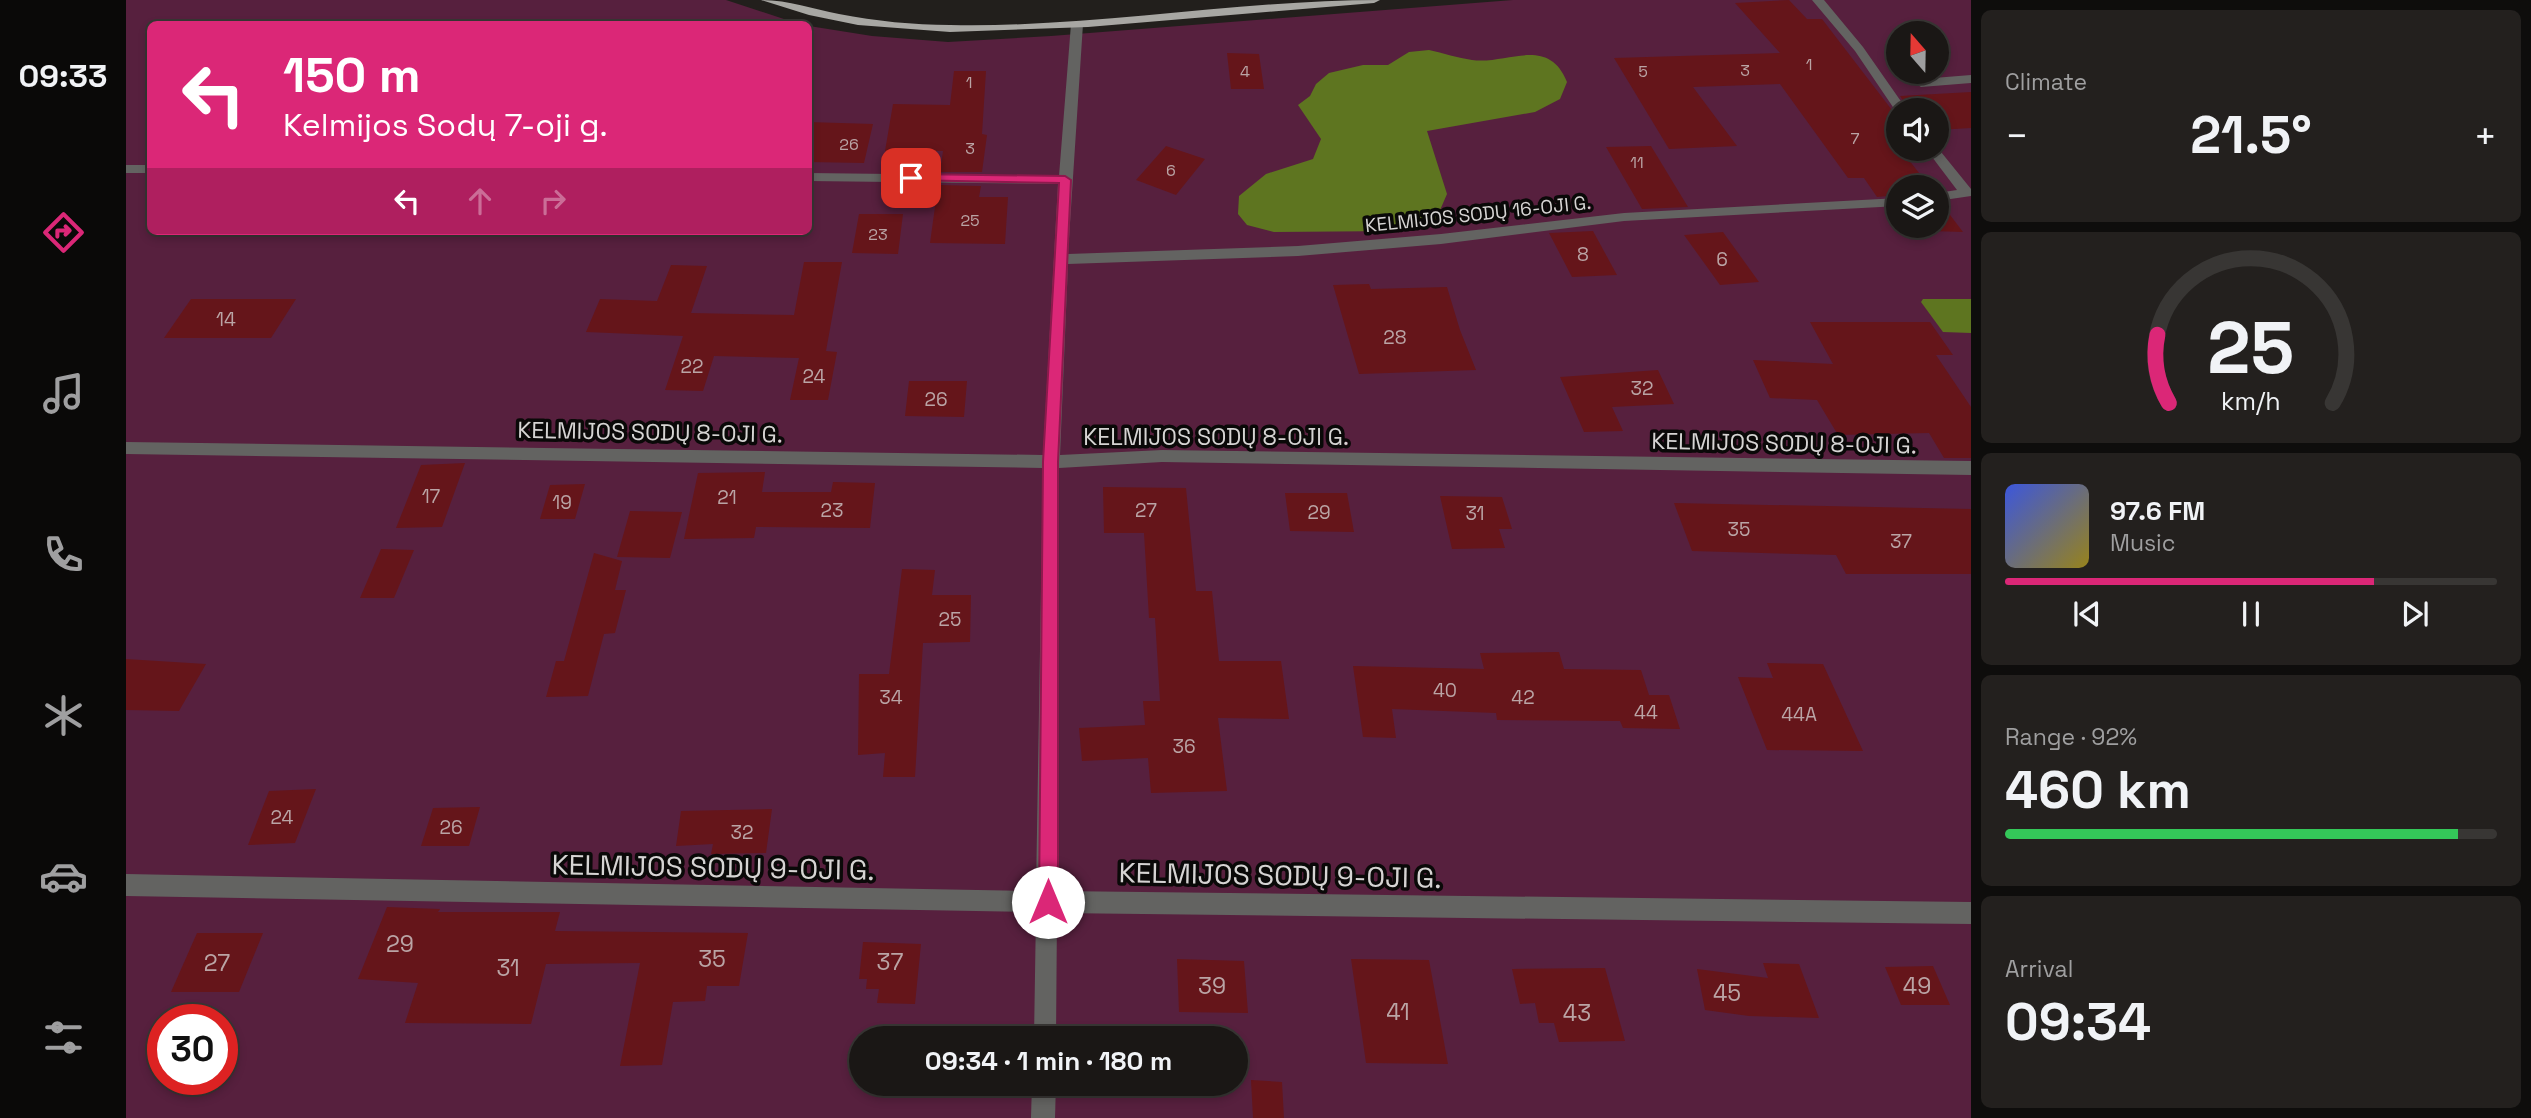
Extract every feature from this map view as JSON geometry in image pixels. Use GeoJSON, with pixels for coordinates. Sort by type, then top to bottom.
{"type":"FeatureCollection","features":[{"type":"Feature","properties":{"kind":"main road"},"geometry":{"type":"LineString","coordinates":[[767,0],[805,12],[892,28],[982,29],[1077,24],[1317,2],[1374,0]]}},
{"type":"Feature","properties":{"kind":"street"},"geometry":{"type":"LineString","coordinates":[[1818,0],[1859,49],[1894,98]]}},
{"type":"Feature","properties":{"kind":"street"},"geometry":{"type":"LineString","coordinates":[[1045,1026],[1051,462],[1060,259],[1077,24]]}},
{"type":"Feature","properties":{"kind":"street"},"geometry":{"type":"LineString","coordinates":[[1950,81],[1971,79]]}},
{"type":"Feature","properties":{"kind":"street"},"geometry":{"type":"LineString","coordinates":[[1941,161],[1969,196]]}},
{"type":"Feature","properties":{"kind":"street"},"geometry":{"type":"LineString","coordinates":[[126,169],[147,169]]}},
{"type":"Feature","properties":{"kind":"street"},"geometry":{"type":"LineString","coordinates":[[812,177],[1065,180]]}},
{"type":"Feature","properties":{"kind":"street"},"geometry":{"type":"LineString","coordinates":[[1949,197],[1969,196]]}},
{"type":"Feature","properties":{"kind":"street","name":"KELMIJOS SODŲ 16-OJI G."},"geometry":{"type":"LineString","coordinates":[[1060,259],[1168,259],[1313,250],[1442,239],[1626,217],[1886,203]]}},
{"type":"Feature","properties":{"kind":"street","name":"KELMIJOS SODŲ 8-OJI G."},"geometry":{"type":"LineString","coordinates":[[126,448],[1051,462],[1162,456],[1971,468]]}},
{"type":"Feature","properties":{"kind":"street","name":"KELMIJOS SODŲ 9-OJI G."},"geometry":{"type":"LineString","coordinates":[[126,885],[1048,902],[1971,913]]}},
{"type":"Feature","properties":{"kind":"street"},"geometry":{"type":"LineString","coordinates":[[1043,1118],[1044,1096]]}},
{"type":"Feature","properties":{"kind":"shaded area"},"geometry":{"type":"Polygon","coordinates":[[[126,0],[726,0],[790,21],[147,21],[147,235],[812,235],[812,26],[872,36],[948,42],[1513,0],[1971,0],[1971,1118],[126,1118],[126,0]]]}},
{"type":"Feature","properties":{"kind":"shaded area"},"geometry":{"type":"Polygon","coordinates":[[[1429,50],[1472,60],[1538,56],[1549,59],[1559,68],[1567,82],[1560,99],[1535,112],[1427,131],[1447,194],[1434,224],[1398,231],[1274,232],[1247,225],[1238,214],[1239,196],[1266,174],[1313,159],[1321,139],[1298,105],[1310,96],[1316,84],[1329,73],[1363,65],[1388,65],[1409,52],[1429,50]]]}},
{"type":"Feature","properties":{"kind":"shaded area"},"geometry":{"type":"Polygon","coordinates":[[[1923,299],[1971,299],[1971,333],[1943,332],[1921,302],[1923,299]]]}},
{"type":"Feature","properties":{"kind":"building"},"geometry":{"type":"Polygon","coordinates":[[[1789,0],[1807,19],[1822,19],[1886,102],[1886,161],[1910,161],[1921,175],[1886,175],[1886,196],[1877,197],[1864,178],[1848,178],[1780,84],[1693,87],[1737,146],[1669,149],[1614,58],[1780,53],[1735,3],[1789,0]]]}},
{"type":"Feature","properties":{"kind":"building"},"geometry":{"type":"Polygon","coordinates":[[[1227,53],[1259,54],[1264,89],[1231,89],[1227,53]]]}},
{"type":"Feature","properties":{"kind":"building"},"geometry":{"type":"Polygon","coordinates":[[[954,71],[986,71],[982,134],[987,135],[982,172],[940,172],[943,151],[885,151],[893,104],[950,105],[954,71]]]}},
{"type":"Feature","properties":{"kind":"building"},"geometry":{"type":"Polygon","coordinates":[[[1971,92],[1971,128],[1949,129],[1949,98],[1900,96],[1971,92]]]}},
{"type":"Feature","properties":{"kind":"building"},"geometry":{"type":"Polygon","coordinates":[[[812,122],[873,124],[864,163],[812,162],[812,122]]]}},
{"type":"Feature","properties":{"kind":"building"},"geometry":{"type":"Polygon","coordinates":[[[1166,146],[1205,159],[1176,195],[1136,180],[1166,146]]]}},
{"type":"Feature","properties":{"kind":"building"},"geometry":{"type":"Polygon","coordinates":[[[1651,146],[1688,207],[1642,209],[1606,147],[1651,146]]]}},
{"type":"Feature","properties":{"kind":"building"},"geometry":{"type":"Polygon","coordinates":[[[938,185],[981,186],[979,197],[1008,197],[1005,244],[930,243],[938,185]]]}},
{"type":"Feature","properties":{"kind":"building"},"geometry":{"type":"Polygon","coordinates":[[[859,214],[903,214],[898,254],[852,253],[859,214]]]}},
{"type":"Feature","properties":{"kind":"building"},"geometry":{"type":"Polygon","coordinates":[[[1949,214],[1963,232],[1949,232],[1949,214]]]}},
{"type":"Feature","properties":{"kind":"building"},"geometry":{"type":"Polygon","coordinates":[[[1593,231],[1617,275],[1572,277],[1549,233],[1593,231]]]}},
{"type":"Feature","properties":{"kind":"building"},"geometry":{"type":"Polygon","coordinates":[[[1723,232],[1759,282],[1720,285],[1684,235],[1723,232]]]}},
{"type":"Feature","properties":{"kind":"building"},"geometry":{"type":"Polygon","coordinates":[[[804,262],[842,262],[826,351],[837,352],[828,400],[790,400],[799,358],[714,356],[703,391],[665,390],[683,336],[586,332],[600,299],[657,301],[671,265],[707,266],[691,313],[794,315],[804,262]]]}},
{"type":"Feature","properties":{"kind":"building"},"geometry":{"type":"Polygon","coordinates":[[[1369,284],[1371,289],[1447,287],[1476,370],[1359,374],[1333,285],[1369,284]]]}},
{"type":"Feature","properties":{"kind":"building"},"geometry":{"type":"Polygon","coordinates":[[[191,299],[296,299],[271,338],[164,338],[191,299]]]}},
{"type":"Feature","properties":{"kind":"building"},"geometry":{"type":"Polygon","coordinates":[[[1810,322],[1930,322],[1953,355],[1936,355],[1971,407],[1971,458],[1944,458],[1929,433],[1838,435],[1817,400],[1770,398],[1753,360],[1833,364],[1810,322]]]}},
{"type":"Feature","properties":{"kind":"building"},"geometry":{"type":"Polygon","coordinates":[[[1658,370],[1674,404],[1612,407],[1623,431],[1584,432],[1560,377],[1658,370]]]}},
{"type":"Feature","properties":{"kind":"building"},"geometry":{"type":"Polygon","coordinates":[[[909,381],[967,381],[964,417],[905,416],[909,381]]]}},
{"type":"Feature","properties":{"kind":"building"},"geometry":{"type":"Polygon","coordinates":[[[465,463],[442,527],[396,528],[421,465],[465,463]]]}},
{"type":"Feature","properties":{"kind":"building"},"geometry":{"type":"Polygon","coordinates":[[[765,472],[762,492],[831,492],[833,482],[875,483],[870,528],[756,527],[754,538],[684,539],[698,473],[765,472]]]}},
{"type":"Feature","properties":{"kind":"building"},"geometry":{"type":"Polygon","coordinates":[[[585,484],[575,519],[540,519],[550,485],[585,484]]]}},
{"type":"Feature","properties":{"kind":"building"},"geometry":{"type":"Polygon","coordinates":[[[1103,487],[1186,488],[1196,591],[1212,591],[1219,661],[1281,661],[1289,719],[1218,718],[1227,791],[1151,793],[1148,758],[1082,761],[1079,728],[1145,725],[1143,701],[1160,701],[1155,618],[1149,618],[1144,533],[1104,533],[1103,487]]]}},
{"type":"Feature","properties":{"kind":"building"},"geometry":{"type":"Polygon","coordinates":[[[1285,493],[1347,493],[1354,532],[1290,531],[1285,493]]]}},
{"type":"Feature","properties":{"kind":"building"},"geometry":{"type":"Polygon","coordinates":[[[1440,496],[1502,497],[1512,529],[1499,529],[1505,548],[1452,549],[1440,496]]]}},
{"type":"Feature","properties":{"kind":"building"},"geometry":{"type":"Polygon","coordinates":[[[1674,503],[1971,509],[1971,574],[1846,574],[1836,555],[1692,551],[1674,503]]]}},
{"type":"Feature","properties":{"kind":"building"},"geometry":{"type":"Polygon","coordinates":[[[630,511],[682,512],[670,558],[617,557],[630,511]]]}},
{"type":"Feature","properties":{"kind":"building"},"geometry":{"type":"Polygon","coordinates":[[[381,549],[414,550],[394,598],[360,598],[381,549]]]}},
{"type":"Feature","properties":{"kind":"building"},"geometry":{"type":"Polygon","coordinates":[[[594,553],[622,561],[615,590],[626,590],[615,633],[604,634],[588,696],[546,697],[556,661],[564,661],[594,553]]]}},
{"type":"Feature","properties":{"kind":"building"},"geometry":{"type":"Polygon","coordinates":[[[902,569],[935,570],[932,595],[971,595],[970,642],[923,643],[915,777],[883,777],[885,753],[858,755],[859,674],[889,674],[902,569]]]}},
{"type":"Feature","properties":{"kind":"building"},"geometry":{"type":"Polygon","coordinates":[[[1559,652],[1564,669],[1641,670],[1649,695],[1669,695],[1680,729],[1623,728],[1620,721],[1497,720],[1496,713],[1392,709],[1396,738],[1363,737],[1353,666],[1484,669],[1480,653],[1559,652]]]}},
{"type":"Feature","properties":{"kind":"building"},"geometry":{"type":"Polygon","coordinates":[[[126,659],[206,664],[179,711],[126,710],[126,659]]]}},
{"type":"Feature","properties":{"kind":"building"},"geometry":{"type":"Polygon","coordinates":[[[1767,663],[1823,664],[1863,751],[1767,750],[1738,677],[1773,678],[1767,663]]]}},
{"type":"Feature","properties":{"kind":"building"},"geometry":{"type":"Polygon","coordinates":[[[316,789],[295,843],[248,845],[269,791],[316,789]]]}},
{"type":"Feature","properties":{"kind":"building"},"geometry":{"type":"Polygon","coordinates":[[[480,807],[469,846],[421,846],[433,808],[480,807]]]}},
{"type":"Feature","properties":{"kind":"building"},"geometry":{"type":"Polygon","coordinates":[[[772,809],[766,853],[711,854],[713,844],[676,846],[681,811],[772,809]]]}},
{"type":"Feature","properties":{"kind":"building"},"geometry":{"type":"Polygon","coordinates":[[[387,907],[440,909],[438,912],[560,912],[555,931],[748,933],[739,986],[707,986],[705,1001],[673,1002],[662,1065],[620,1066],[640,963],[546,964],[531,1024],[405,1023],[418,983],[358,979],[387,907]]]}},
{"type":"Feature","properties":{"kind":"building"},"geometry":{"type":"Polygon","coordinates":[[[197,933],[263,933],[239,992],[171,992],[197,933]]]}},
{"type":"Feature","properties":{"kind":"building"},"geometry":{"type":"Polygon","coordinates":[[[863,942],[921,944],[915,1004],[877,1003],[879,989],[866,989],[867,979],[859,979],[863,942]]]}},
{"type":"Feature","properties":{"kind":"building"},"geometry":{"type":"Polygon","coordinates":[[[1177,959],[1244,961],[1248,1013],[1179,1012],[1177,959]]]}},
{"type":"Feature","properties":{"kind":"building"},"geometry":{"type":"Polygon","coordinates":[[[1351,959],[1429,960],[1448,1064],[1366,1063],[1351,959]]]}},
{"type":"Feature","properties":{"kind":"building"},"geometry":{"type":"Polygon","coordinates":[[[1763,963],[1799,964],[1819,1018],[1749,1016],[1705,1010],[1697,969],[1768,978],[1763,963]]]}},
{"type":"Feature","properties":{"kind":"building"},"geometry":{"type":"Polygon","coordinates":[[[1933,966],[1950,1005],[1901,1005],[1885,967],[1933,966]]]}},
{"type":"Feature","properties":{"kind":"building"},"geometry":{"type":"Polygon","coordinates":[[[1605,968],[1625,1041],[1559,1042],[1554,1023],[1539,1023],[1535,1003],[1520,1004],[1512,969],[1605,968]]]}},
{"type":"Feature","properties":{"kind":"building"},"geometry":{"type":"Polygon","coordinates":[[[1251,1080],[1282,1082],[1284,1118],[1253,1118],[1251,1080]]]}},
{"type":"Feature","properties":{"kind":"route"},"geometry":{"type":"LineString","coordinates":[[911,178],[1065,180],[1051,462],[1048,902]]}}]}
